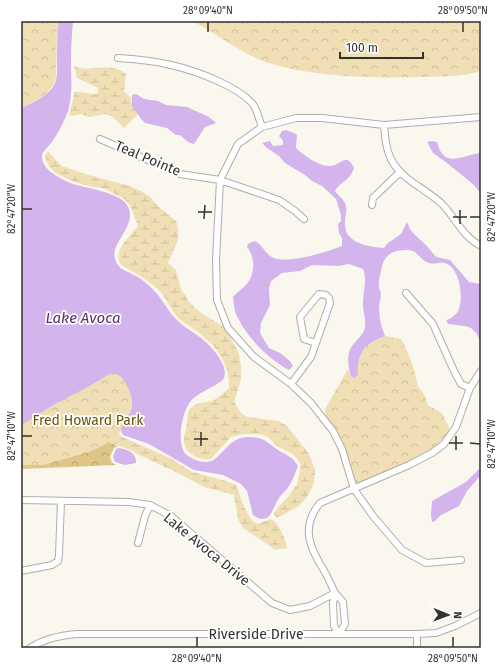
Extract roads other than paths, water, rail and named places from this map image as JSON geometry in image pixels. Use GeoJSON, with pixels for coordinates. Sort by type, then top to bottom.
{"type":"FeatureCollection","features":[{"type":"Feature","properties":{"kind":"street"},"geometry":{"type":"LineString","coordinates":[[118,58],[172,64],[200,73],[235,90],[252,103],[262,127]]}},
{"type":"Feature","properties":{"kind":"street"},"geometry":{"type":"LineString","coordinates":[[461,560],[426,563],[402,550],[373,516],[354,489],[342,448],[312,403],[291,384],[254,357],[228,328],[217,300],[216,260],[220,180],[238,144],[262,127],[296,118],[322,118],[384,125],[481,118]]}},
{"type":"Feature","properties":{"kind":"street"},"geometry":{"type":"LineString","coordinates":[[384,125],[388,152],[392,161],[400,172],[444,206],[465,233],[481,246]]}},
{"type":"Feature","properties":{"kind":"street","name":"Teal Pointe"},"geometry":{"type":"LineString","coordinates":[[100,139],[180,174],[220,180],[279,200],[304,219]]}},
{"type":"Feature","properties":{"kind":"street"},"geometry":{"type":"LineString","coordinates":[[372,205],[373,198],[400,172]]}},
{"type":"Feature","properties":{"kind":"street"},"geometry":{"type":"LineString","coordinates":[[406,293],[433,324],[461,384],[470,388]]}},
{"type":"Feature","properties":{"kind":"street"},"geometry":{"type":"LineString","coordinates":[[291,384],[311,357],[316,343],[330,303],[329,298],[322,294],[319,294],[300,317],[304,338],[316,343]]}},
{"type":"Feature","properties":{"kind":"street"},"geometry":{"type":"LineString","coordinates":[[336,593],[333,604],[334,626],[339,634],[345,624],[343,602],[336,593],[309,542],[309,521],[313,512],[320,503],[432,453],[444,444],[456,427],[470,388],[481,371]]}},
{"type":"Feature","properties":{"kind":"street","name":"Lake Avoca Drive"},"geometry":{"type":"LineString","coordinates":[[21,500],[129,502],[150,505],[171,516],[272,603],[290,610],[310,606],[336,593]]}},
{"type":"Feature","properties":{"kind":"street"},"geometry":{"type":"LineString","coordinates":[[21,571],[52,565],[58,561],[61,500]]}},
{"type":"Feature","properties":{"kind":"street"},"geometry":{"type":"LineString","coordinates":[[138,543],[145,516],[150,505]]}},
{"type":"Feature","properties":{"kind":"street","name":"Riverside Drive"},"geometry":{"type":"LineString","coordinates":[[30,648],[38,643],[54,638],[72,635],[436,633],[480,614]]}},
{"type":"Feature","properties":{"kind":"street"},"geometry":{"type":"LineString","coordinates":[[417,634],[417,648]]}},
{"type":"Feature","properties":{"kind":"water","name":"Lake Avoca"},"geometry":{"type":"Polygon","coordinates":[[[59,21],[73,21],[71,50],[71,98],[68,111],[61,128],[44,150],[42,160],[51,172],[60,178],[68,182],[111,194],[126,203],[130,216],[125,231],[115,251],[115,258],[118,265],[141,279],[152,289],[181,324],[207,343],[216,353],[224,367],[225,376],[223,380],[193,399],[187,407],[181,427],[181,441],[184,452],[190,457],[200,461],[210,462],[234,441],[240,438],[252,437],[259,438],[269,443],[290,457],[298,466],[289,486],[267,518],[259,518],[253,515],[247,491],[241,484],[223,475],[194,470],[149,444],[123,435],[121,428],[130,413],[132,399],[124,380],[117,375],[110,374],[21,425],[21,108],[45,95],[55,83],[57,75],[57,41],[59,21]]]}},
{"type":"Feature","properties":{"kind":"water"},"geometry":{"type":"Polygon","coordinates":[[[136,94],[144,99],[158,101],[166,105],[187,107],[209,117],[216,123],[205,127],[194,144],[188,142],[180,135],[176,135],[167,128],[145,123],[132,106],[132,95],[136,94]]]}},
{"type":"Feature","properties":{"kind":"water"},"geometry":{"type":"Polygon","coordinates":[[[286,130],[297,135],[296,148],[316,162],[325,166],[333,165],[346,160],[351,163],[354,168],[352,173],[348,179],[335,191],[345,203],[345,229],[352,239],[364,245],[384,248],[388,243],[401,234],[407,222],[410,229],[436,257],[450,260],[469,282],[481,284],[481,344],[476,332],[469,327],[448,324],[446,321],[456,314],[459,309],[461,295],[456,273],[452,267],[445,263],[426,262],[410,250],[396,251],[389,255],[384,261],[379,280],[381,294],[379,314],[385,336],[372,342],[364,350],[359,360],[358,374],[355,378],[351,376],[348,365],[348,357],[350,349],[363,333],[365,328],[363,302],[365,278],[363,269],[349,264],[339,266],[312,265],[300,271],[282,273],[271,281],[269,289],[270,305],[261,323],[260,333],[269,348],[280,353],[290,361],[293,366],[289,370],[274,360],[253,341],[237,316],[234,308],[233,297],[245,286],[251,277],[253,262],[250,251],[247,247],[248,244],[254,241],[257,242],[272,257],[287,260],[307,257],[342,246],[342,238],[339,233],[338,224],[341,221],[341,215],[336,199],[322,186],[285,163],[279,156],[262,143],[270,141],[273,146],[283,145],[283,141],[279,136],[282,131],[286,130]]]}},
{"type":"Feature","properties":{"kind":"water"},"geometry":{"type":"Polygon","coordinates":[[[427,142],[437,142],[440,151],[444,156],[449,158],[461,158],[481,153],[481,194],[474,185],[433,153],[427,142]]]}},
{"type":"Feature","properties":{"kind":"water"},"geometry":{"type":"Polygon","coordinates":[[[116,449],[125,449],[133,454],[136,463],[125,465],[115,462],[113,457],[116,449]]]}},
{"type":"Feature","properties":{"kind":"water"},"geometry":{"type":"Polygon","coordinates":[[[481,467],[481,475],[467,491],[459,506],[441,515],[432,522],[432,501],[466,482],[481,467]]]}},
{"type":"Feature","properties":{"kind":"park label","name":"Fred Howard Park"},"geometry":{"type":"Point","coordinates":[88,420]}}]}
